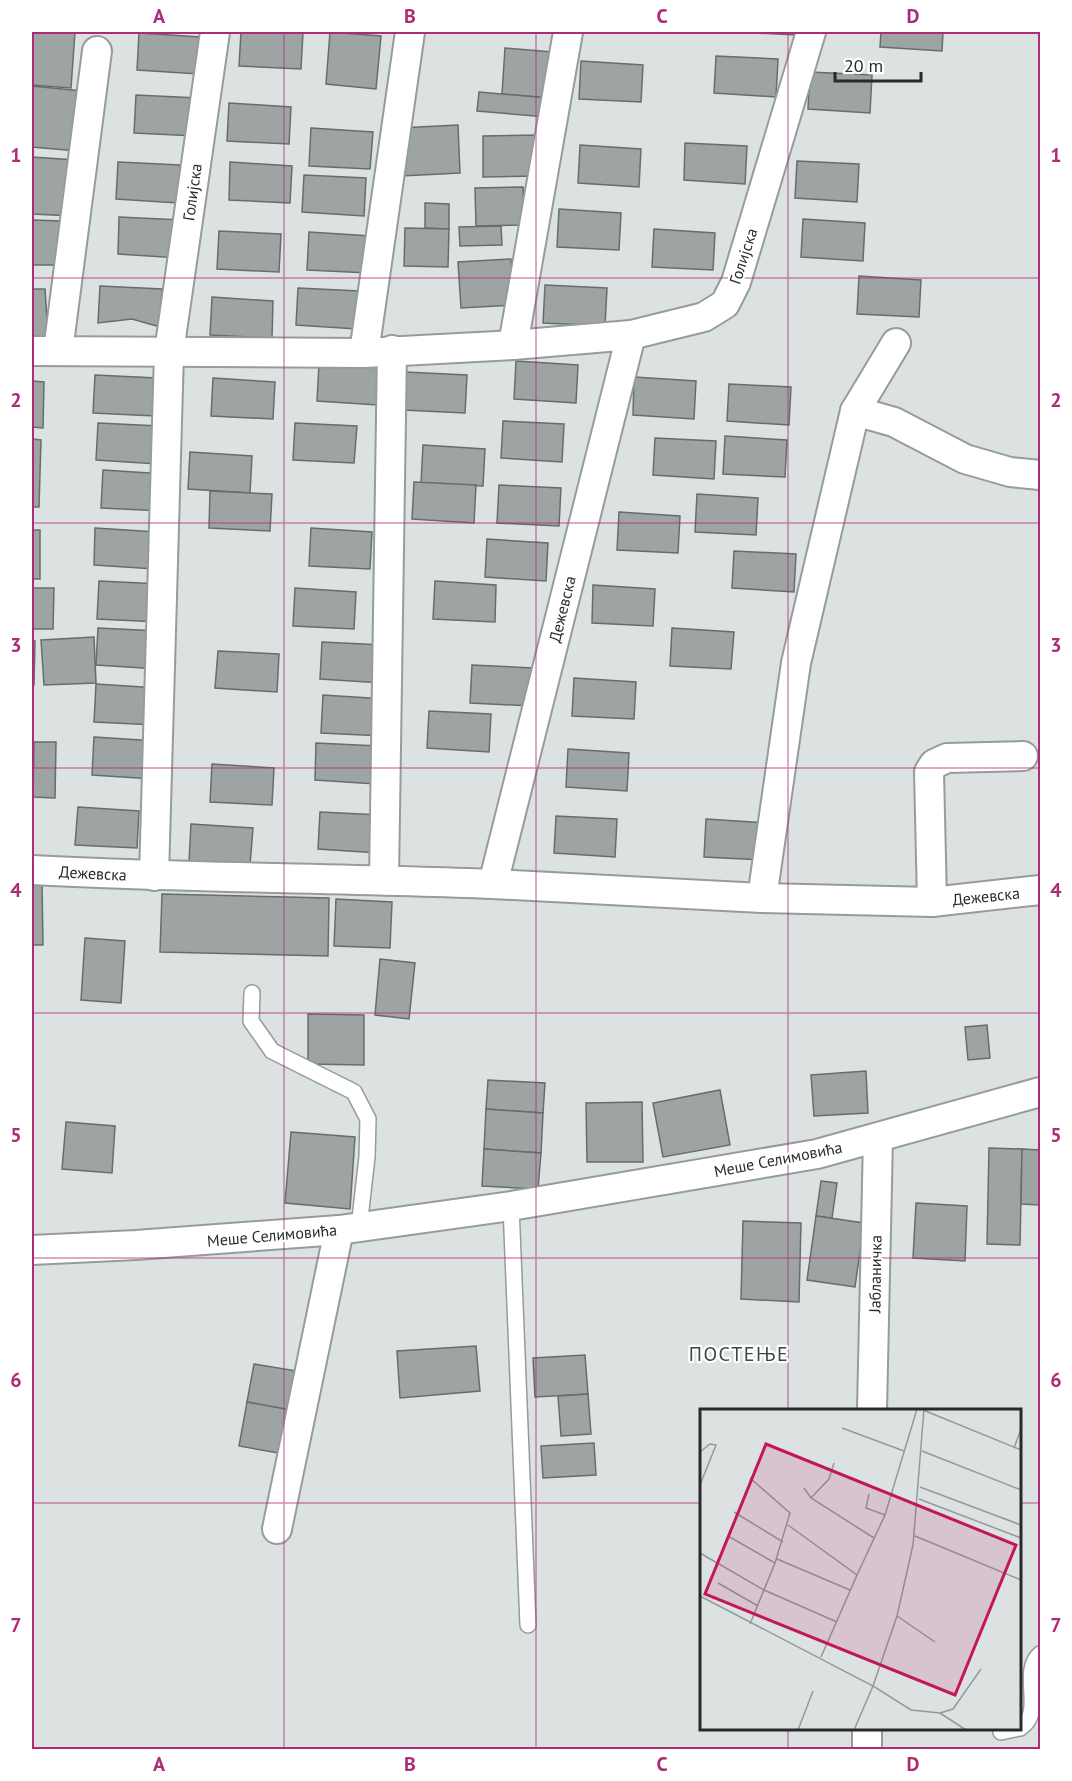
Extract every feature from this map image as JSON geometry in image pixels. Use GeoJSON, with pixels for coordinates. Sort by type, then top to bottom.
{"type":"FeatureCollection","features":[{"type":"Feature","properties":{"kind":"street","name":"Голијска"},"geometry":{"type":"LineString","coordinates":[[169,352],[215,32]]}},
{"type":"Feature","properties":{"kind":"street"},"geometry":{"type":"LineString","coordinates":[[384,880],[378,352],[410,32]]}},
{"type":"Feature","properties":{"kind":"street"},"geometry":{"type":"LineString","coordinates":[[513,345],[568,32]]}},
{"type":"Feature","properties":{"kind":"street","name":"Голијска"},"geometry":{"type":"LineString","coordinates":[[97,51],[45,351],[378,352],[513,345],[631,335],[704,317],[725,304],[736,282],[811,32]]}},
{"type":"Feature","properties":{"kind":"street","name":"Дежевска"},"geometry":{"type":"LineString","coordinates":[[493,884],[631,335]]}},
{"type":"Feature","properties":{"kind":"street"},"geometry":{"type":"LineString","coordinates":[[762,898],[796,663],[855,411],[896,343]]}},
{"type":"Feature","properties":{"kind":"street"},"geometry":{"type":"LineString","coordinates":[[154,876],[169,352]]}},
{"type":"Feature","properties":{"kind":"street"},"geometry":{"type":"LineString","coordinates":[[855,411],[894,422],[965,459],[1010,472],[1041,475]]}},
{"type":"Feature","properties":{"kind":"street","name":"Дежевска"},"geometry":{"type":"LineString","coordinates":[[932,902],[928,772],[934,764],[947,758],[1023,756]]}},
{"type":"Feature","properties":{"kind":"street","name":"Дежевска"},"geometry":{"type":"LineString","coordinates":[[32,870],[154,876],[384,880],[762,898],[932,902],[1041,890]]}},
{"type":"Feature","properties":{"kind":"street","name":"Меше Селимовића"},"geometry":{"type":"LineString","coordinates":[[32,1250],[136,1245],[349,1228],[511,1206],[816,1154],[1041,1092]]}},
{"type":"Feature","properties":{"kind":"street","name":"Јабланичка"},"geometry":{"type":"LineString","coordinates":[[872,1409],[878,1138]]}},
{"type":"Feature","properties":{"kind":"street"},"geometry":{"type":"LineString","coordinates":[[277,1529],[349,1228]]}},
{"type":"Feature","properties":{"kind":"street"},"geometry":{"type":"LineString","coordinates":[[867,1730],[867,1749]]}},
{"type":"Feature","properties":{"kind":"lane"},"geometry":{"type":"LineString","coordinates":[[252,993],[251,1021],[272,1051],[354,1092],[368,1119],[367,1157],[349,1228]]}},
{"type":"Feature","properties":{"kind":"lane"},"geometry":{"type":"LineString","coordinates":[[511,1206],[528,1624]]}},
{"type":"Feature","properties":{"kind":"lane"},"geometry":{"type":"LineString","coordinates":[[1021,1726],[1030,1719],[1032,1664],[1041,1654]]}},
{"type":"Feature","properties":{"kind":"lane"},"geometry":{"type":"LineString","coordinates":[[1001,1732],[1010,1730]]}},
{"type":"Feature","properties":{"kind":"building"},"geometry":{"type":"Polygon","coordinates":[[[32,32],[75,32],[71,88],[32,85],[32,32]]]}},
{"type":"Feature","properties":{"kind":"building"},"geometry":{"type":"Polygon","coordinates":[[[241,32],[303,32],[301,69],[239,66],[241,32]]]}},
{"type":"Feature","properties":{"kind":"building"},"geometry":{"type":"Polygon","coordinates":[[[330,32],[381,36],[376,89],[326,84],[330,32]]]}},
{"type":"Feature","properties":{"kind":"building"},"geometry":{"type":"Polygon","coordinates":[[[736,32],[797,32],[797,35],[736,32]]]}},
{"type":"Feature","properties":{"kind":"building"},"geometry":{"type":"Polygon","coordinates":[[[881,32],[943,32],[942,51],[880,47],[881,32]]]}},
{"type":"Feature","properties":{"kind":"building"},"geometry":{"type":"Polygon","coordinates":[[[139,33],[200,37],[199,74],[137,70],[139,33]]]}},
{"type":"Feature","properties":{"kind":"building"},"geometry":{"type":"Polygon","coordinates":[[[505,48],[552,52],[549,98],[502,94],[505,48]]]}},
{"type":"Feature","properties":{"kind":"building"},"geometry":{"type":"Polygon","coordinates":[[[716,56],[778,59],[776,97],[714,93],[716,56]]]}},
{"type":"Feature","properties":{"kind":"building"},"geometry":{"type":"Polygon","coordinates":[[[581,61],[643,65],[641,102],[579,99],[581,61]]]}},
{"type":"Feature","properties":{"kind":"building"},"geometry":{"type":"Polygon","coordinates":[[[810,72],[872,75],[870,113],[808,109],[810,72]]]}},
{"type":"Feature","properties":{"kind":"building"},"geometry":{"type":"Polygon","coordinates":[[[32,86],[82,91],[77,151],[32,147],[32,86]]]}},
{"type":"Feature","properties":{"kind":"building"},"geometry":{"type":"Polygon","coordinates":[[[479,92],[549,98],[547,117],[477,111],[479,92]]]}},
{"type":"Feature","properties":{"kind":"building"},"geometry":{"type":"Polygon","coordinates":[[[136,95],[198,98],[196,136],[134,133],[136,95]]]}},
{"type":"Feature","properties":{"kind":"building"},"geometry":{"type":"Polygon","coordinates":[[[229,103],[291,107],[289,144],[227,141],[229,103]]]}},
{"type":"Feature","properties":{"kind":"building"},"geometry":{"type":"Polygon","coordinates":[[[458,125],[460,173],[401,176],[399,128],[458,125]]]}},
{"type":"Feature","properties":{"kind":"building"},"geometry":{"type":"Polygon","coordinates":[[[311,128],[373,132],[370,169],[309,166],[311,128]]]}},
{"type":"Feature","properties":{"kind":"building"},"geometry":{"type":"Polygon","coordinates":[[[540,135],[540,176],[483,177],[483,136],[540,135]]]}},
{"type":"Feature","properties":{"kind":"building"},"geometry":{"type":"Polygon","coordinates":[[[685,143],[747,146],[745,184],[684,180],[685,143]]]}},
{"type":"Feature","properties":{"kind":"building"},"geometry":{"type":"Polygon","coordinates":[[[580,145],[641,149],[639,187],[578,183],[580,145]]]}},
{"type":"Feature","properties":{"kind":"building"},"geometry":{"type":"Polygon","coordinates":[[[32,157],[76,160],[73,216],[32,214],[32,157]]]}},
{"type":"Feature","properties":{"kind":"building"},"geometry":{"type":"Polygon","coordinates":[[[797,161],[859,164],[857,202],[795,198],[797,161]]]}},
{"type":"Feature","properties":{"kind":"building"},"geometry":{"type":"Polygon","coordinates":[[[118,162],[180,165],[178,203],[116,199],[118,162]]]}},
{"type":"Feature","properties":{"kind":"building"},"geometry":{"type":"Polygon","coordinates":[[[230,162],[292,166],[290,203],[229,200],[230,162]]]}},
{"type":"Feature","properties":{"kind":"building"},"geometry":{"type":"Polygon","coordinates":[[[304,175],[366,178],[364,216],[302,212],[304,175]]]}},
{"type":"Feature","properties":{"kind":"building"},"geometry":{"type":"Polygon","coordinates":[[[523,187],[525,225],[476,226],[475,188],[523,187]]]}},
{"type":"Feature","properties":{"kind":"building"},"geometry":{"type":"Polygon","coordinates":[[[425,203],[449,204],[449,229],[425,228],[425,203]]]}},
{"type":"Feature","properties":{"kind":"building"},"geometry":{"type":"Polygon","coordinates":[[[559,209],[621,213],[619,250],[557,247],[559,209]]]}},
{"type":"Feature","properties":{"kind":"building"},"geometry":{"type":"Polygon","coordinates":[[[119,217],[181,220],[179,258],[118,254],[119,217]]]}},
{"type":"Feature","properties":{"kind":"building"},"geometry":{"type":"Polygon","coordinates":[[[803,219],[865,223],[863,261],[801,257],[803,219]]]}},
{"type":"Feature","properties":{"kind":"building"},"geometry":{"type":"Polygon","coordinates":[[[32,220],[63,221],[62,265],[32,265],[32,220]]]}},
{"type":"Feature","properties":{"kind":"building"},"geometry":{"type":"Polygon","coordinates":[[[501,226],[502,245],[460,246],[459,227],[501,226]]]}},
{"type":"Feature","properties":{"kind":"building"},"geometry":{"type":"Polygon","coordinates":[[[405,228],[449,229],[448,267],[404,266],[405,228]]]}},
{"type":"Feature","properties":{"kind":"building"},"geometry":{"type":"Polygon","coordinates":[[[654,229],[715,233],[713,270],[652,267],[654,229]]]}},
{"type":"Feature","properties":{"kind":"building"},"geometry":{"type":"Polygon","coordinates":[[[219,231],[281,234],[279,272],[217,269],[219,231]]]}},
{"type":"Feature","properties":{"kind":"building"},"geometry":{"type":"Polygon","coordinates":[[[309,232],[371,236],[369,273],[307,270],[309,232]]]}},
{"type":"Feature","properties":{"kind":"building"},"geometry":{"type":"Polygon","coordinates":[[[511,259],[514,305],[461,308],[458,262],[511,259]]]}},
{"type":"Feature","properties":{"kind":"building"},"geometry":{"type":"Polygon","coordinates":[[[859,276],[921,280],[919,317],[857,314],[859,276]]]}},
{"type":"Feature","properties":{"kind":"building"},"geometry":{"type":"Polygon","coordinates":[[[545,285],[607,288],[605,326],[543,323],[545,285]]]}},
{"type":"Feature","properties":{"kind":"building"},"geometry":{"type":"Polygon","coordinates":[[[100,286],[162,289],[160,327],[132,319],[98,323],[100,286]]]}},
{"type":"Feature","properties":{"kind":"building"},"geometry":{"type":"Polygon","coordinates":[[[298,288],[359,291],[357,329],[296,325],[298,288]]]}},
{"type":"Feature","properties":{"kind":"building"},"geometry":{"type":"Polygon","coordinates":[[[32,289],[45,289],[48,336],[32,336],[32,289]]]}},
{"type":"Feature","properties":{"kind":"building"},"geometry":{"type":"Polygon","coordinates":[[[212,297],[273,301],[272,338],[210,335],[212,297]]]}},
{"type":"Feature","properties":{"kind":"building"},"geometry":{"type":"Polygon","coordinates":[[[516,361],[578,365],[576,403],[514,399],[516,361]]]}},
{"type":"Feature","properties":{"kind":"building"},"geometry":{"type":"Polygon","coordinates":[[[319,364],[381,367],[378,405],[317,401],[319,364]]]}},
{"type":"Feature","properties":{"kind":"building"},"geometry":{"type":"Polygon","coordinates":[[[405,372],[467,375],[465,413],[403,410],[405,372]]]}},
{"type":"Feature","properties":{"kind":"building"},"geometry":{"type":"Polygon","coordinates":[[[95,375],[157,378],[155,416],[93,413],[95,375]]]}},
{"type":"Feature","properties":{"kind":"building"},"geometry":{"type":"Polygon","coordinates":[[[634,377],[696,381],[694,419],[633,415],[634,377]]]}},
{"type":"Feature","properties":{"kind":"building"},"geometry":{"type":"Polygon","coordinates":[[[213,378],[275,382],[273,419],[211,416],[213,378]]]}},
{"type":"Feature","properties":{"kind":"building"},"geometry":{"type":"Polygon","coordinates":[[[32,381],[44,382],[43,428],[32,427],[32,381]]]}},
{"type":"Feature","properties":{"kind":"building"},"geometry":{"type":"Polygon","coordinates":[[[729,384],[791,387],[789,425],[727,421],[729,384]]]}},
{"type":"Feature","properties":{"kind":"building"},"geometry":{"type":"Polygon","coordinates":[[[503,421],[564,424],[562,462],[501,458],[503,421]]]}},
{"type":"Feature","properties":{"kind":"building"},"geometry":{"type":"Polygon","coordinates":[[[98,423],[159,426],[158,464],[96,460],[98,423]]]}},
{"type":"Feature","properties":{"kind":"building"},"geometry":{"type":"Polygon","coordinates":[[[295,423],[357,426],[354,463],[293,460],[295,423]]]}},
{"type":"Feature","properties":{"kind":"building"},"geometry":{"type":"Polygon","coordinates":[[[725,436],[787,440],[785,477],[723,474],[725,436]]]}},
{"type":"Feature","properties":{"kind":"building"},"geometry":{"type":"Polygon","coordinates":[[[655,438],[716,441],[714,479],[653,475],[655,438]]]}},
{"type":"Feature","properties":{"kind":"building"},"geometry":{"type":"Polygon","coordinates":[[[32,439],[41,440],[39,507],[32,507],[32,439]]]}},
{"type":"Feature","properties":{"kind":"building"},"geometry":{"type":"Polygon","coordinates":[[[423,445],[485,449],[483,486],[421,483],[423,445]]]}},
{"type":"Feature","properties":{"kind":"building"},"geometry":{"type":"Polygon","coordinates":[[[190,452],[252,456],[250,493],[188,489],[190,452]]]}},
{"type":"Feature","properties":{"kind":"building"},"geometry":{"type":"Polygon","coordinates":[[[103,470],[165,474],[163,511],[101,508],[103,470]]]}},
{"type":"Feature","properties":{"kind":"building"},"geometry":{"type":"Polygon","coordinates":[[[414,482],[476,485],[474,523],[412,519],[414,482]]]}},
{"type":"Feature","properties":{"kind":"building"},"geometry":{"type":"Polygon","coordinates":[[[499,485],[561,488],[559,526],[497,523],[499,485]]]}},
{"type":"Feature","properties":{"kind":"building"},"geometry":{"type":"Polygon","coordinates":[[[210,491],[272,494],[270,531],[209,528],[210,491]]]}},
{"type":"Feature","properties":{"kind":"building"},"geometry":{"type":"Polygon","coordinates":[[[697,494],[758,498],[756,535],[695,532],[697,494]]]}},
{"type":"Feature","properties":{"kind":"building"},"geometry":{"type":"Polygon","coordinates":[[[619,512],[680,516],[678,553],[617,550],[619,512]]]}},
{"type":"Feature","properties":{"kind":"building"},"geometry":{"type":"Polygon","coordinates":[[[95,528],[157,532],[155,569],[94,565],[95,528]]]}},
{"type":"Feature","properties":{"kind":"building"},"geometry":{"type":"Polygon","coordinates":[[[311,528],[372,532],[370,569],[309,566],[311,528]]]}},
{"type":"Feature","properties":{"kind":"building"},"geometry":{"type":"Polygon","coordinates":[[[32,530],[40,530],[40,579],[32,579],[32,530]]]}},
{"type":"Feature","properties":{"kind":"building"},"geometry":{"type":"Polygon","coordinates":[[[487,539],[548,543],[546,581],[485,577],[487,539]]]}},
{"type":"Feature","properties":{"kind":"building"},"geometry":{"type":"Polygon","coordinates":[[[734,551],[796,554],[794,592],[732,588],[734,551]]]}},
{"type":"Feature","properties":{"kind":"building"},"geometry":{"type":"Polygon","coordinates":[[[99,581],[161,584],[159,622],[97,619],[99,581]]]}},
{"type":"Feature","properties":{"kind":"building"},"geometry":{"type":"Polygon","coordinates":[[[435,581],[496,585],[495,622],[433,619],[435,581]]]}},
{"type":"Feature","properties":{"kind":"building"},"geometry":{"type":"Polygon","coordinates":[[[593,585],[655,589],[653,626],[592,623],[593,585]]]}},
{"type":"Feature","properties":{"kind":"building"},"geometry":{"type":"Polygon","coordinates":[[[32,588],[54,588],[53,629],[32,629],[32,588]]]}},
{"type":"Feature","properties":{"kind":"building"},"geometry":{"type":"Polygon","coordinates":[[[295,588],[356,592],[354,629],[293,626],[295,588]]]}},
{"type":"Feature","properties":{"kind":"building"},"geometry":{"type":"Polygon","coordinates":[[[98,628],[160,631],[158,669],[96,665],[98,628]]]}},
{"type":"Feature","properties":{"kind":"building"},"geometry":{"type":"Polygon","coordinates":[[[672,628],[734,632],[731,669],[670,666],[672,628]]]}},
{"type":"Feature","properties":{"kind":"building"},"geometry":{"type":"Polygon","coordinates":[[[94,637],[96,683],[44,685],[41,640],[94,637]]]}},
{"type":"Feature","properties":{"kind":"building"},"geometry":{"type":"Polygon","coordinates":[[[32,641],[35,641],[34,685],[32,685],[32,641]]]}},
{"type":"Feature","properties":{"kind":"building"},"geometry":{"type":"Polygon","coordinates":[[[322,642],[384,645],[382,683],[320,679],[322,642]]]}},
{"type":"Feature","properties":{"kind":"building"},"geometry":{"type":"Polygon","coordinates":[[[218,651],[279,654],[277,692],[215,688],[218,651]]]}},
{"type":"Feature","properties":{"kind":"building"},"geometry":{"type":"Polygon","coordinates":[[[472,665],[533,668],[531,706],[470,703],[472,665]]]}},
{"type":"Feature","properties":{"kind":"building"},"geometry":{"type":"Polygon","coordinates":[[[574,678],[636,682],[634,719],[572,716],[574,678]]]}},
{"type":"Feature","properties":{"kind":"building"},"geometry":{"type":"Polygon","coordinates":[[[96,684],[158,688],[156,725],[94,722],[96,684]]]}},
{"type":"Feature","properties":{"kind":"building"},"geometry":{"type":"Polygon","coordinates":[[[323,695],[385,699],[383,736],[321,733],[323,695]]]}},
{"type":"Feature","properties":{"kind":"building"},"geometry":{"type":"Polygon","coordinates":[[[429,711],[491,714],[489,752],[427,748],[429,711]]]}},
{"type":"Feature","properties":{"kind":"building"},"geometry":{"type":"Polygon","coordinates":[[[94,737],[156,741],[153,779],[92,775],[94,737]]]}},
{"type":"Feature","properties":{"kind":"building"},"geometry":{"type":"Polygon","coordinates":[[[34,742],[56,742],[55,798],[33,797],[34,742]]]}},
{"type":"Feature","properties":{"kind":"building"},"geometry":{"type":"Polygon","coordinates":[[[316,743],[378,746],[376,784],[315,780],[316,743]]]}},
{"type":"Feature","properties":{"kind":"building"},"geometry":{"type":"Polygon","coordinates":[[[568,749],[629,753],[627,791],[566,787],[568,749]]]}},
{"type":"Feature","properties":{"kind":"building"},"geometry":{"type":"Polygon","coordinates":[[[212,764],[274,768],[272,805],[210,802],[212,764]]]}},
{"type":"Feature","properties":{"kind":"building"},"geometry":{"type":"Polygon","coordinates":[[[78,807],[139,811],[137,848],[75,845],[78,807]]]}},
{"type":"Feature","properties":{"kind":"building"},"geometry":{"type":"Polygon","coordinates":[[[320,812],[381,815],[379,853],[318,849],[320,812]]]}},
{"type":"Feature","properties":{"kind":"building"},"geometry":{"type":"Polygon","coordinates":[[[556,816],[617,819],[615,857],[554,853],[556,816]]]}},
{"type":"Feature","properties":{"kind":"building"},"geometry":{"type":"Polygon","coordinates":[[[706,819],[767,823],[765,860],[704,857],[706,819]]]}},
{"type":"Feature","properties":{"kind":"building"},"geometry":{"type":"Polygon","coordinates":[[[191,824],[253,828],[250,865],[189,862],[191,824]]]}},
{"type":"Feature","properties":{"kind":"building"},"geometry":{"type":"Polygon","coordinates":[[[32,882],[42,882],[43,945],[32,945],[32,882]]]}},
{"type":"Feature","properties":{"kind":"building"},"geometry":{"type":"Polygon","coordinates":[[[162,894],[329,898],[328,956],[160,952],[162,894]]]}},
{"type":"Feature","properties":{"kind":"building"},"geometry":{"type":"Polygon","coordinates":[[[336,899],[392,902],[390,948],[334,946],[336,899]]]}},
{"type":"Feature","properties":{"kind":"building"},"geometry":{"type":"Polygon","coordinates":[[[85,938],[125,941],[121,1003],[81,1000],[85,938]]]}},
{"type":"Feature","properties":{"kind":"building"},"geometry":{"type":"Polygon","coordinates":[[[380,959],[415,963],[409,1019],[375,1015],[380,959]]]}},
{"type":"Feature","properties":{"kind":"building"},"geometry":{"type":"Polygon","coordinates":[[[308,1014],[364,1015],[364,1065],[308,1064],[308,1014]]]}},
{"type":"Feature","properties":{"kind":"building"},"geometry":{"type":"Polygon","coordinates":[[[987,1025],[990,1058],[968,1060],[965,1027],[987,1025]]]}},
{"type":"Feature","properties":{"kind":"building"},"geometry":{"type":"Polygon","coordinates":[[[866,1071],[868,1113],[814,1116],[811,1075],[866,1071]]]}},
{"type":"Feature","properties":{"kind":"building"},"geometry":{"type":"Polygon","coordinates":[[[488,1080],[545,1083],[543,1113],[486,1109],[488,1080]]]}},
{"type":"Feature","properties":{"kind":"building"},"geometry":{"type":"Polygon","coordinates":[[[720,1090],[730,1145],[663,1157],[653,1103],[720,1090]]]}},
{"type":"Feature","properties":{"kind":"building"},"geometry":{"type":"Polygon","coordinates":[[[642,1102],[643,1162],[587,1162],[586,1103],[642,1102]]]}},
{"type":"Feature","properties":{"kind":"building"},"geometry":{"type":"Polygon","coordinates":[[[486,1109],[543,1113],[541,1153],[484,1149],[486,1109]]]}},
{"type":"Feature","properties":{"kind":"building"},"geometry":{"type":"Polygon","coordinates":[[[66,1122],[115,1126],[112,1173],[62,1169],[66,1122]]]}},
{"type":"Feature","properties":{"kind":"building"},"geometry":{"type":"Polygon","coordinates":[[[291,1132],[355,1137],[350,1209],[285,1203],[291,1132]]]}},
{"type":"Feature","properties":{"kind":"building"},"geometry":{"type":"Polygon","coordinates":[[[989,1148],[1022,1149],[1020,1245],[987,1244],[989,1148]]]}},
{"type":"Feature","properties":{"kind":"building"},"geometry":{"type":"Polygon","coordinates":[[[484,1149],[541,1153],[538,1189],[482,1186],[484,1149]]]}},
{"type":"Feature","properties":{"kind":"building"},"geometry":{"type":"Polygon","coordinates":[[[1022,1149],[1040,1150],[1040,1205],[1021,1204],[1022,1149]]]}},
{"type":"Feature","properties":{"kind":"building"},"geometry":{"type":"Polygon","coordinates":[[[821,1181],[837,1183],[832,1218],[816,1216],[821,1181]]]}},
{"type":"Feature","properties":{"kind":"building"},"geometry":{"type":"Polygon","coordinates":[[[916,1203],[967,1206],[965,1261],[913,1258],[916,1203]]]}},
{"type":"Feature","properties":{"kind":"building"},"geometry":{"type":"Polygon","coordinates":[[[816,1216],[864,1223],[855,1287],[807,1280],[816,1216]]]}},
{"type":"Feature","properties":{"kind":"building"},"geometry":{"type":"Polygon","coordinates":[[[743,1221],[801,1223],[799,1302],[741,1299],[743,1221]]]}},
{"type":"Feature","properties":{"kind":"building"},"geometry":{"type":"Polygon","coordinates":[[[476,1346],[480,1391],[400,1398],[397,1351],[476,1346]]]}},
{"type":"Feature","properties":{"kind":"building"},"geometry":{"type":"Polygon","coordinates":[[[585,1355],[588,1394],[535,1397],[533,1358],[585,1355]]]}},
{"type":"Feature","properties":{"kind":"building"},"geometry":{"type":"Polygon","coordinates":[[[254,1364],[297,1371],[290,1410],[247,1402],[254,1364]]]}},
{"type":"Feature","properties":{"kind":"building"},"geometry":{"type":"Polygon","coordinates":[[[588,1394],[591,1434],[561,1436],[558,1396],[588,1394]]]}},
{"type":"Feature","properties":{"kind":"building"},"geometry":{"type":"Polygon","coordinates":[[[247,1402],[296,1411],[289,1455],[239,1446],[247,1402]]]}},
{"type":"Feature","properties":{"kind":"building"},"geometry":{"type":"Polygon","coordinates":[[[594,1443],[596,1475],[543,1478],[541,1446],[594,1443]]]}},
{"type":"Feature","properties":{"kind":"district","name":"ПОСТЕЊЕ"},"geometry":{"type":"Point","coordinates":[739,1354]}}]}
